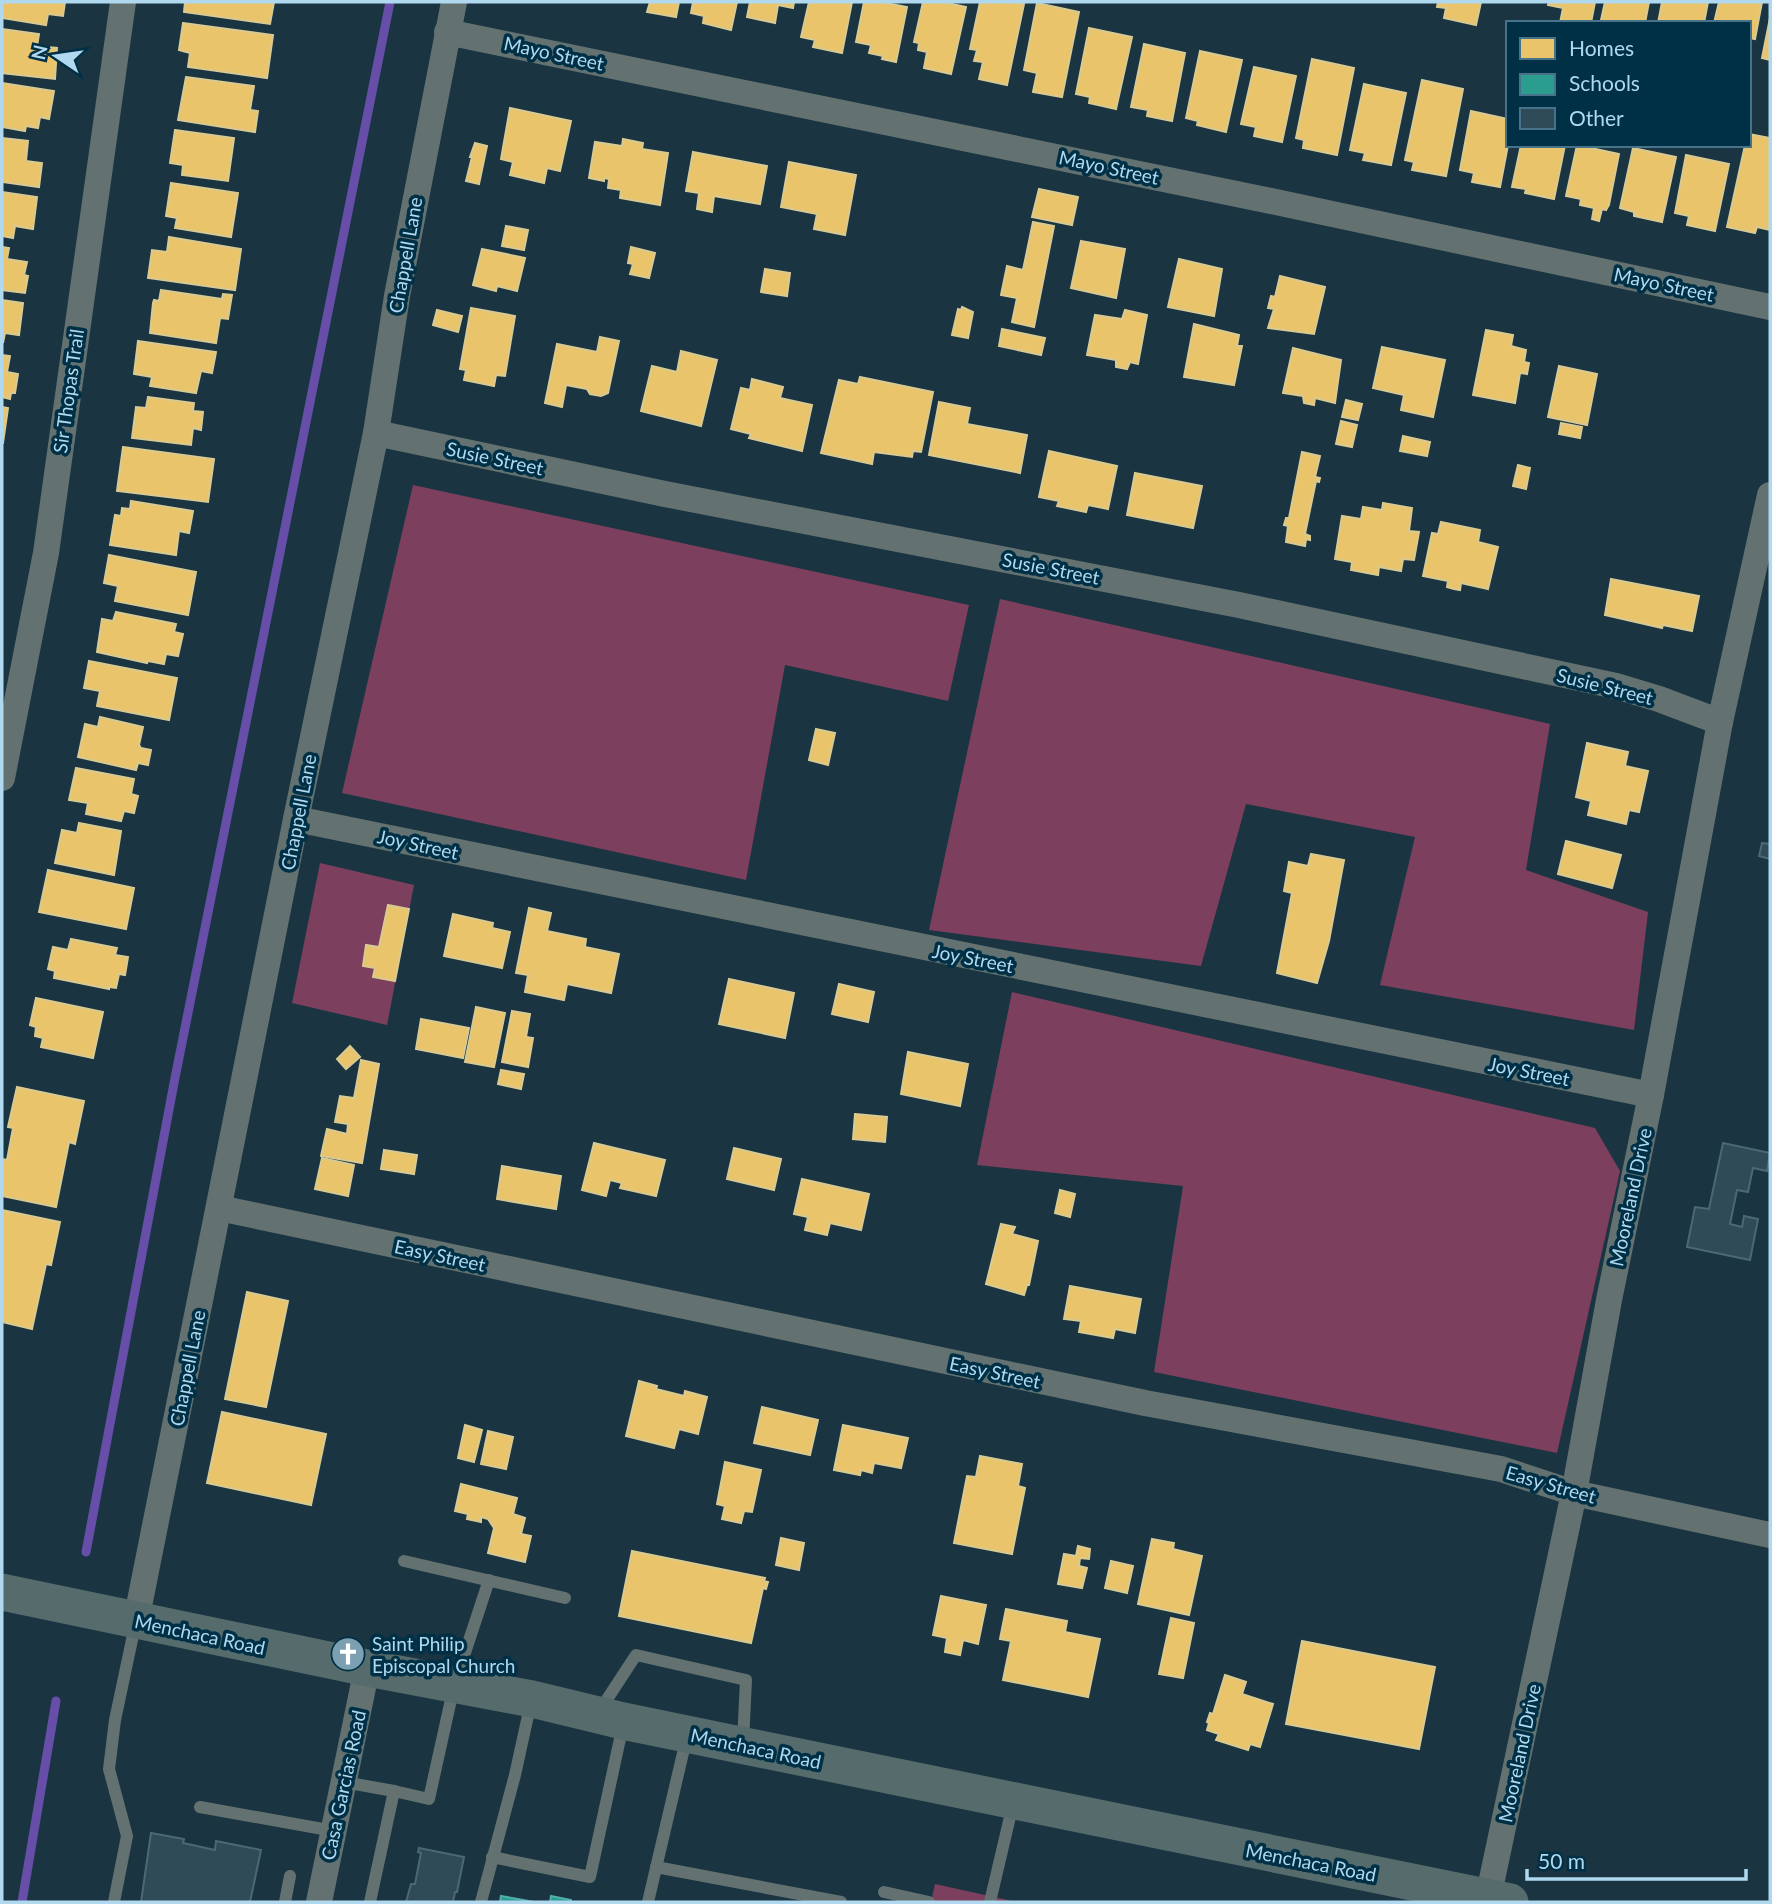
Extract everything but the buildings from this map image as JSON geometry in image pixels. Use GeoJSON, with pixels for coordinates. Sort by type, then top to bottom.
{"type":"FeatureCollection","features":[{"type":"Feature","properties":{"kind":"main road","name":"Menchaca Road"},"geometry":{"type":"LineString","coordinates":[[2,1592],[1499,1900]]}},
{"type":"Feature","properties":{"kind":"street","name":"Sir Thopas Trail"},"geometry":{"type":"LineString","coordinates":[[2,778],[8,721],[46,553],[123,2]]}},
{"type":"Feature","properties":{"kind":"street","name":"Chappell Lane"},"geometry":{"type":"LineString","coordinates":[[136,1621],[376,433],[397,296],[454,2]]}},
{"type":"Feature","properties":{"kind":"street","name":"Mayo Street"},"geometry":{"type":"LineString","coordinates":[[447,32],[1271,201],[1770,307]]}},
{"type":"Feature","properties":{"kind":"street","name":"Susie Street"},"geometry":{"type":"LineString","coordinates":[[376,433],[665,494],[1266,611],[1616,686],[1720,722]]}},
{"type":"Feature","properties":{"kind":"street","name":"Mooreland Drive"},"geometry":{"type":"LineString","coordinates":[[1499,1900],[1609,1300],[1651,1095],[1720,722],[1770,497]]}},
{"type":"Feature","properties":{"kind":"street","name":"Joy Street"},"geometry":{"type":"LineString","coordinates":[[296,819],[1651,1095]]}},
{"type":"Feature","properties":{"kind":"street","name":"Easy Street"},"geometry":{"type":"LineString","coordinates":[[219,1208],[1145,1403],[1501,1469],[1574,1493],[1770,1535]]}},
{"type":"Feature","properties":{"kind":"street","name":"Casa Garcias Road"},"geometry":{"type":"LineString","coordinates":[[319,1902],[367,1668]]}},
{"type":"Feature","properties":{"kind":"lane"},"geometry":{"type":"LineString","coordinates":[[404,1561],[565,1598]]}},
{"type":"Feature","properties":{"kind":"lane"},"geometry":{"type":"LineString","coordinates":[[344,1782],[429,1800],[454,1686],[489,1580]]}},
{"type":"Feature","properties":{"kind":"lane"},"geometry":{"type":"LineString","coordinates":[[114,1902],[127,1836],[109,1769],[115,1720],[136,1621]]}},
{"type":"Feature","properties":{"kind":"lane"},"geometry":{"type":"LineString","coordinates":[[492,1857],[590,1877],[610,1718],[636,1655],[746,1679],[742,1746]]}},
{"type":"Feature","properties":{"kind":"lane"},"geometry":{"type":"LineString","coordinates":[[481,1902],[532,1699]]}},
{"type":"Feature","properties":{"kind":"lane"},"geometry":{"type":"LineString","coordinates":[[648,1902],[687,1734]]}},
{"type":"Feature","properties":{"kind":"lane"},"geometry":{"type":"LineString","coordinates":[[370,1902],[394,1791]]}},
{"type":"Feature","properties":{"kind":"lane"},"geometry":{"type":"LineString","coordinates":[[990,1902],[1013,1801]]}},
{"type":"Feature","properties":{"kind":"lane"},"geometry":{"type":"LineString","coordinates":[[200,1807],[334,1831]]}},
{"type":"Feature","properties":{"kind":"lane"},"geometry":{"type":"LineString","coordinates":[[656,1867],[841,1902]]}},
{"type":"Feature","properties":{"kind":"lane"},"geometry":{"type":"LineString","coordinates":[[285,1902],[290,1876]]}},
{"type":"Feature","properties":{"kind":"lane"},"geometry":{"type":"LineString","coordinates":[[884,1892],[929,1902]]}},
{"type":"Feature","properties":{"kind":"shaded area"},"geometry":{"type":"Polygon","coordinates":[[[413,485],[969,605],[948,701],[785,665],[746,880],[342,793],[413,485]]]}},
{"type":"Feature","properties":{"kind":"shaded area"},"geometry":{"type":"Polygon","coordinates":[[[1000,599],[1550,724],[1526,870],[1648,912],[1634,1030],[1380,985],[1415,837],[1246,804],[1201,966],[929,930],[1000,599]]]}},
{"type":"Feature","properties":{"kind":"shaded area"},"geometry":{"type":"Polygon","coordinates":[[[320,863],[414,885],[387,1025],[292,1003],[320,863]]]}},
{"type":"Feature","properties":{"kind":"shaded area"},"geometry":{"type":"Polygon","coordinates":[[[1012,992],[1595,1128],[1620,1171],[1557,1453],[1154,1372],[1183,1186],[977,1165],[1012,992]]]}},
{"type":"Feature","properties":{"kind":"shaded area"},"geometry":{"type":"Polygon","coordinates":[[[935,1884],[1017,1902],[931,1902],[935,1884]]]}},
{"type":"Feature","properties":{"kind":"waterway"},"geometry":{"type":"LineString","coordinates":[[86,1552],[174,1083],[390,2]]}},
{"type":"Feature","properties":{"kind":"waterway"},"geometry":{"type":"LineString","coordinates":[[22,1902],[56,1701]]}},
{"type":"Feature","properties":{"kind":"place","name":"Saint Philip Episcopal Church"},"geometry":{"type":"Point","coordinates":[348,1654]}}]}
